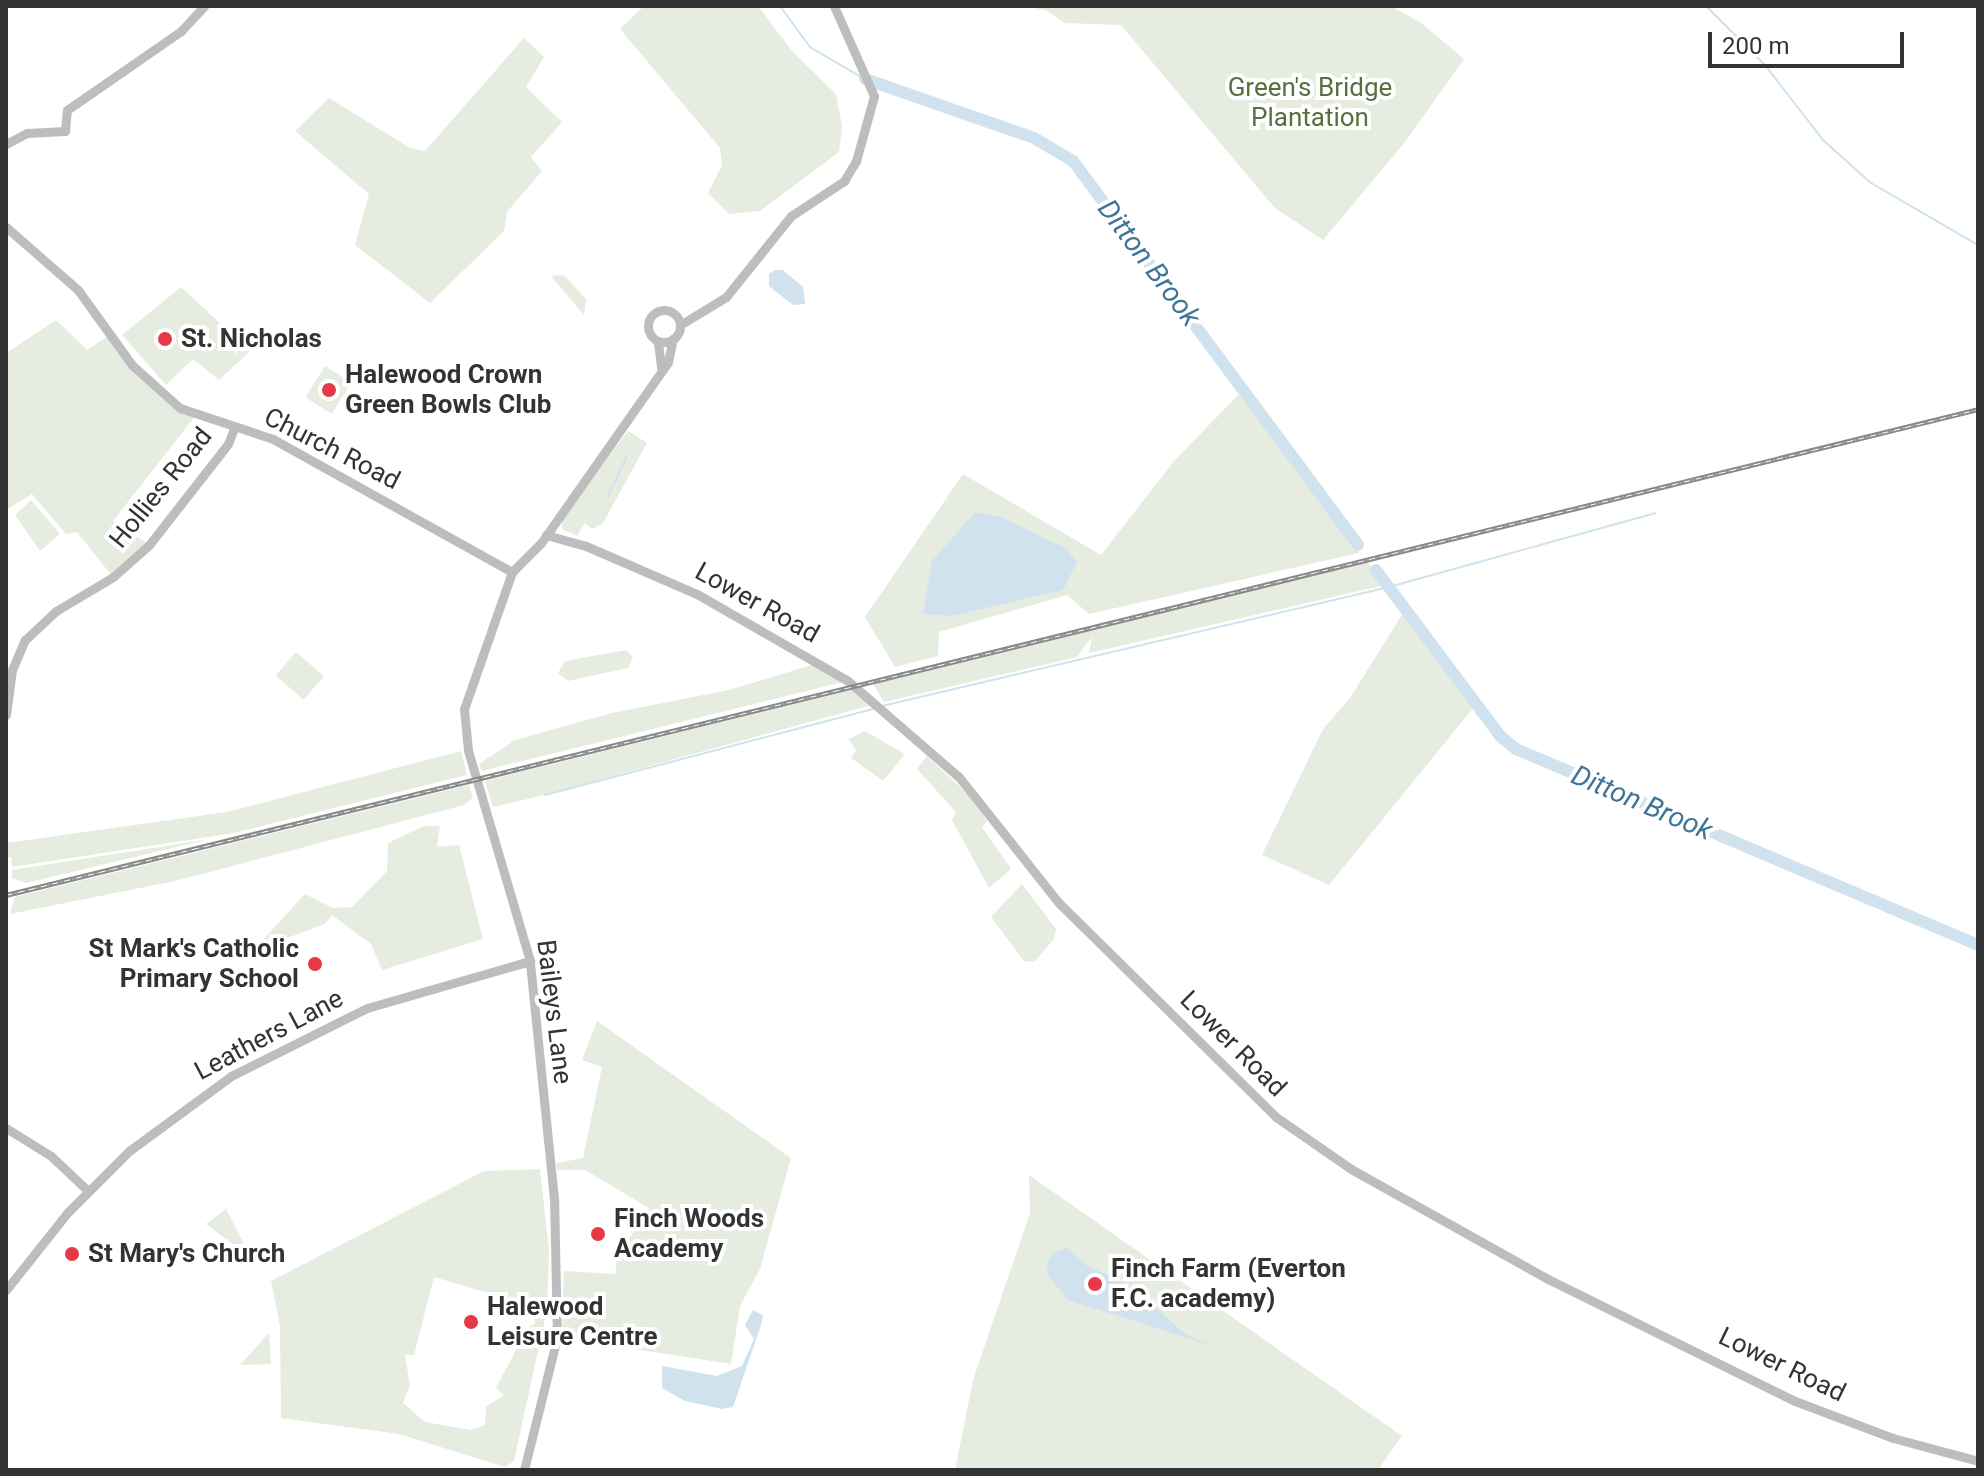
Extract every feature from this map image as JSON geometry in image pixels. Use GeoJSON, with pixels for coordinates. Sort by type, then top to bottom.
{"type":"FeatureCollection","features":[{"type":"Feature","properties":{"kind":"street"},"geometry":{"type":"LineString","coordinates":[[6,144],[27,133],[65,131],[67,110],[181,31],[204,6]]}},
{"type":"Feature","properties":{"kind":"street"},"geometry":{"type":"LineString","coordinates":[[512,572],[546,535],[661,368],[680,325],[726,297],[791,216],[844,181],[856,161],[874,102],[858,53],[834,6]]}},
{"type":"Feature","properties":{"kind":"street","name":"Church Road"},"geometry":{"type":"LineString","coordinates":[[6,227],[78,290],[147,379],[186,411],[273,439],[512,572]]}},
{"type":"Feature","properties":{"kind":"street"},"geometry":{"type":"LineString","coordinates":[[661,368],[658,342],[648,332],[649,320],[660,311],[674,314],[704,312]]}},
{"type":"Feature","properties":{"kind":"street"},"geometry":{"type":"LineString","coordinates":[[674,314],[680,325]]}},
{"type":"Feature","properties":{"kind":"street"},"geometry":{"type":"LineString","coordinates":[[658,342],[673,339]]}},
{"type":"Feature","properties":{"kind":"street","name":"Hollies Road"},"geometry":{"type":"LineString","coordinates":[[6,715],[12,670],[25,640],[56,611],[140,555],[228,444],[235,426]]}},
{"type":"Feature","properties":{"kind":"street","name":"Lower Road"},"geometry":{"type":"LineString","coordinates":[[546,535],[597,550],[712,601],[833,671],[874,702],[969,787],[1059,903],[1276,1117],[1388,1191],[1481,1242],[1795,1401],[1893,1438],[1978,1461]]}},
{"type":"Feature","properties":{"kind":"street","name":"Baileys Lane"},"geometry":{"type":"LineString","coordinates":[[512,572],[463,717],[468,750],[530,961],[554,1199],[558,1311],[555,1352],[524,1470]]}},
{"type":"Feature","properties":{"kind":"street","name":"Leathers Lane"},"geometry":{"type":"LineString","coordinates":[[6,1290],[88,1191],[195,1100],[281,1047],[392,999],[530,961]]}},
{"type":"Feature","properties":{"kind":"street"},"geometry":{"type":"LineString","coordinates":[[6,1128],[51,1156],[88,1191]]}},
{"type":"Feature","properties":{"kind":"green space"},"geometry":{"type":"Polygon","coordinates":[[[644,6],[758,6],[792,51],[836,94],[842,126],[839,152],[760,211],[729,214],[708,193],[722,165],[720,148],[620,29],[644,6]]]}},
{"type":"Feature","properties":{"kind":"green space","name":"Green's Bridge Plantation"},"geometry":{"type":"Polygon","coordinates":[[[1025,6],[1390,6],[1420,22],[1464,59],[1405,142],[1323,240],[1275,208],[1121,25],[1065,23],[1045,10],[1025,6]]]}},
{"type":"Feature","properties":{"kind":"green space"},"geometry":{"type":"Polygon","coordinates":[[[524,38],[544,57],[526,87],[562,122],[531,157],[542,171],[507,212],[504,231],[430,303],[355,245],[369,194],[295,131],[329,98],[410,148],[425,151],[524,38]]]}},
{"type":"Feature","properties":{"kind":"green space"},"geometry":{"type":"Polygon","coordinates":[[[564,275],[586,299],[584,315],[551,276],[564,275]]]}},
{"type":"Feature","properties":{"kind":"green space"},"geometry":{"type":"Polygon","coordinates":[[[181,287],[250,351],[219,380],[193,359],[166,385],[122,335],[181,287]]]}},
{"type":"Feature","properties":{"kind":"green space"},"geometry":{"type":"Polygon","coordinates":[[[56,320],[87,350],[108,336],[139,378],[196,415],[113,521],[149,545],[113,577],[77,532],[66,534],[32,494],[6,510],[6,353],[56,320]]]}},
{"type":"Feature","properties":{"kind":"green space","name":"Halewood Crown Green Bowls Club"},"geometry":{"type":"Polygon","coordinates":[[[325,366],[351,382],[332,414],[305,397],[325,366]]]}},
{"type":"Feature","properties":{"kind":"green space"},"geometry":{"type":"Polygon","coordinates":[[[1243,390],[1358,545],[1359,553],[1089,614],[1067,595],[939,632],[938,656],[895,667],[865,617],[963,474],[1101,555],[1174,461],[1243,390]]]}},
{"type":"Feature","properties":{"kind":"green space"},"geometry":{"type":"Polygon","coordinates":[[[628,431],[647,443],[603,523],[592,529],[585,523],[577,536],[562,529],[561,517],[628,431]]]}},
{"type":"Feature","properties":{"kind":"green space"},"geometry":{"type":"Polygon","coordinates":[[[31,500],[60,534],[40,551],[15,515],[31,500]]]}},
{"type":"Feature","properties":{"kind":"green space"},"geometry":{"type":"Polygon","coordinates":[[[1368,562],[1385,585],[1089,653],[1092,637],[1077,657],[884,702],[873,684],[1368,562]]]}},
{"type":"Feature","properties":{"kind":"green space"},"geometry":{"type":"Polygon","coordinates":[[[1403,613],[1474,707],[1329,885],[1262,855],[1323,729],[1350,698],[1403,613]]]}},
{"type":"Feature","properties":{"kind":"green space"},"geometry":{"type":"Polygon","coordinates":[[[626,650],[633,657],[628,668],[568,681],[558,673],[565,661],[626,650]]]}},
{"type":"Feature","properties":{"kind":"green space"},"geometry":{"type":"Polygon","coordinates":[[[296,652],[324,676],[304,700],[276,675],[296,652]]]}},
{"type":"Feature","properties":{"kind":"green space"},"geometry":{"type":"Polygon","coordinates":[[[812,665],[843,682],[482,771],[479,764],[515,740],[612,713],[729,690],[812,665]]]}},
{"type":"Feature","properties":{"kind":"green space"},"geometry":{"type":"Polygon","coordinates":[[[853,689],[872,705],[536,797],[493,807],[485,781],[853,689]]]}},
{"type":"Feature","properties":{"kind":"green space"},"geometry":{"type":"Polygon","coordinates":[[[865,731],[905,754],[883,781],[851,758],[856,750],[849,739],[865,731]]]}},
{"type":"Feature","properties":{"kind":"green space"},"geometry":{"type":"Polygon","coordinates":[[[461,751],[467,775],[234,833],[12,867],[11,857],[6,857],[6,843],[227,812],[461,751]]]}},
{"type":"Feature","properties":{"kind":"green space"},"geometry":{"type":"Polygon","coordinates":[[[927,756],[974,800],[987,821],[982,827],[1011,869],[989,888],[952,820],[956,812],[917,769],[927,756]]]}},
{"type":"Feature","properties":{"kind":"green space"},"geometry":{"type":"Polygon","coordinates":[[[469,785],[473,798],[464,805],[175,881],[10,914],[15,897],[469,785]]]}},
{"type":"Feature","properties":{"kind":"green space"},"geometry":{"type":"Polygon","coordinates":[[[424,826],[440,826],[437,847],[459,845],[483,939],[382,970],[371,944],[332,915],[325,924],[287,938],[288,947],[270,953],[259,944],[305,894],[333,908],[352,907],[387,871],[388,843],[424,826]]]}},
{"type":"Feature","properties":{"kind":"green space"},"geometry":{"type":"Polygon","coordinates":[[[210,839],[26,883],[12,878],[12,870],[210,839]]]}},
{"type":"Feature","properties":{"kind":"green space"},"geometry":{"type":"Polygon","coordinates":[[[1022,884],[1056,929],[1054,939],[1034,962],[1024,961],[991,917],[1022,884]]]}},
{"type":"Feature","properties":{"kind":"green space"},"geometry":{"type":"Polygon","coordinates":[[[597,1021],[791,1158],[760,1269],[740,1306],[731,1364],[562,1338],[564,1271],[616,1274],[616,1259],[649,1208],[585,1170],[557,1170],[557,1163],[583,1158],[602,1067],[582,1060],[597,1021]]]}},
{"type":"Feature","properties":{"kind":"green space"},"geometry":{"type":"Polygon","coordinates":[[[540,1169],[549,1251],[547,1310],[514,1461],[505,1467],[399,1434],[281,1418],[280,1326],[271,1281],[484,1171],[540,1169]],[[434,1277],[414,1355],[405,1355],[410,1385],[403,1403],[425,1422],[471,1430],[485,1425],[486,1407],[504,1395],[496,1388],[528,1327],[535,1323],[533,1310],[543,1309],[434,1277]]]}},
{"type":"Feature","properties":{"kind":"green space","name":"Finch Farm (Everton F.C. academy)"},"geometry":{"type":"Polygon","coordinates":[[[1029,1175],[1402,1436],[1378,1470],[955,1470],[973,1380],[1030,1213],[1029,1175]]]}},
{"type":"Feature","properties":{"kind":"green space"},"geometry":{"type":"Polygon","coordinates":[[[226,1209],[251,1258],[206,1224],[226,1209]]]}},
{"type":"Feature","properties":{"kind":"green space"},"geometry":{"type":"Polygon","coordinates":[[[269,1333],[271,1364],[240,1365],[269,1333]]]}},
{"type":"Feature","properties":{"kind":"water"},"geometry":{"type":"Polygon","coordinates":[[[783,270],[803,287],[805,304],[793,305],[769,286],[769,274],[783,270]]]}},
{"type":"Feature","properties":{"kind":"water"},"geometry":{"type":"Polygon","coordinates":[[[975,512],[1001,517],[1065,548],[1077,562],[1063,590],[951,616],[923,614],[932,561],[975,512]]]}},
{"type":"Feature","properties":{"kind":"water"},"geometry":{"type":"Polygon","coordinates":[[[1067,1248],[1086,1265],[1134,1288],[1185,1334],[1214,1346],[1068,1300],[1048,1276],[1047,1262],[1054,1252],[1067,1248]]]}},
{"type":"Feature","properties":{"kind":"water"},"geometry":{"type":"Polygon","coordinates":[[[753,1310],[763,1315],[761,1325],[733,1407],[722,1409],[685,1401],[662,1388],[662,1366],[717,1376],[742,1366],[754,1339],[745,1325],[753,1310]]]}},
{"type":"Feature","properties":{"kind":"waterway"},"geometry":{"type":"LineString","coordinates":[[780,6],[810,47],[861,77]]}},
{"type":"Feature","properties":{"kind":"waterway"},"geometry":{"type":"LineString","coordinates":[[1706,6],[1765,65],[1823,140],[1871,183],[1978,245]]}},
{"type":"Feature","properties":{"kind":"waterway","name":"Ditton Brook"},"geometry":{"type":"LineString","coordinates":[[865,79],[1034,138],[1073,161],[1358,545]]}},
{"type":"Feature","properties":{"kind":"waterway"},"geometry":{"type":"LineString","coordinates":[[608,496],[627,456]]}},
{"type":"Feature","properties":{"kind":"waterway"},"geometry":{"type":"LineString","coordinates":[[882,706],[1389,587],[1655,513]]}},
{"type":"Feature","properties":{"kind":"waterway","name":"Ditton Brook"},"geometry":{"type":"LineString","coordinates":[[1376,570],[1500,736],[1516,749],[1978,945]]}},
{"type":"Feature","properties":{"kind":"waterway"},"geometry":{"type":"LineString","coordinates":[[545,795],[876,708]]}},
{"type":"Feature","properties":{"kind":"railway"},"geometry":{"type":"LineString","coordinates":[[6,895],[1978,409]]}},
{"type":"Feature","properties":{"kind":"place","name":"St. Nicholas"},"geometry":{"type":"Point","coordinates":[165,339]}},
{"type":"Feature","properties":{"kind":"place","name":"Halewood Crown Green Bowls Club"},"geometry":{"type":"Point","coordinates":[329,390]}},
{"type":"Feature","properties":{"kind":"place","name":"St Mark's Catholic Primary School"},"geometry":{"type":"Point","coordinates":[315,964]}},
{"type":"Feature","properties":{"kind":"place","name":"Finch Woods Academy"},"geometry":{"type":"Point","coordinates":[598,1234]}},
{"type":"Feature","properties":{"kind":"place","name":"St Mary's Church"},"geometry":{"type":"Point","coordinates":[72,1254]}},
{"type":"Feature","properties":{"kind":"place","name":"Finch Farm (Everton F.C. academy)"},"geometry":{"type":"Point","coordinates":[1095,1284]}},
{"type":"Feature","properties":{"kind":"place","name":"Halewood Leisure Centre"},"geometry":{"type":"Point","coordinates":[471,1322]}}]}
